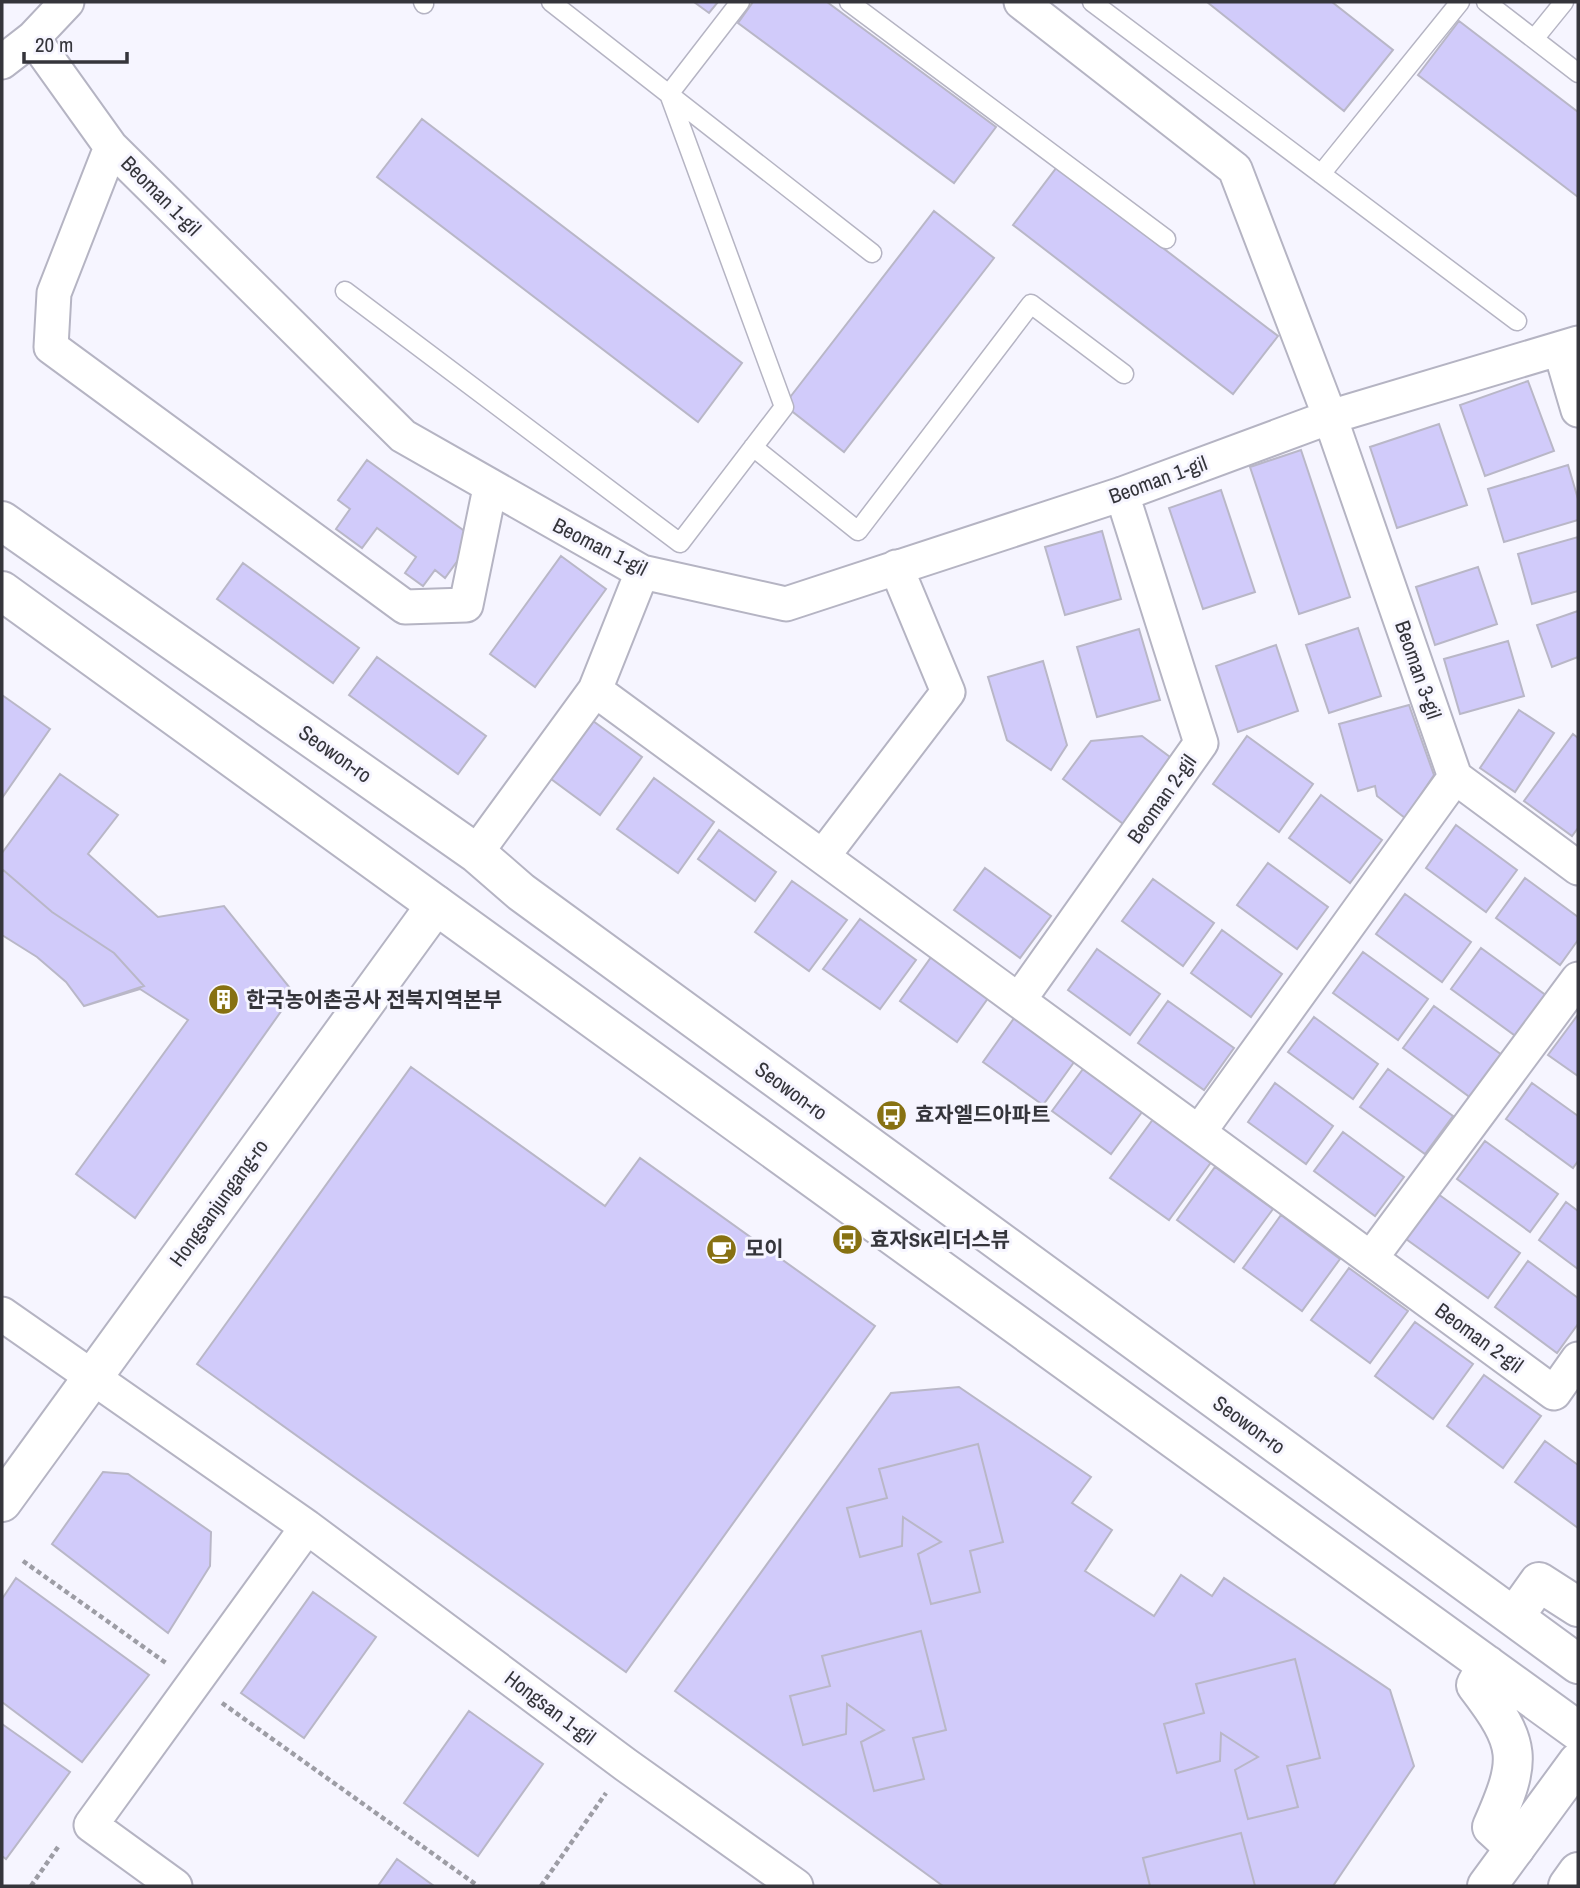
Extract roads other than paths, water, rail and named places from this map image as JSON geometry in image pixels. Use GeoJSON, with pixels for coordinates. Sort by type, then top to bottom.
{"type":"FeatureCollection","features":[{"type":"Feature","properties":{"kind":"main road","name":"Seowon-ro"},"geometry":{"type":"LineString","coordinates":[[2,521],[477,853],[520,892],[1578,1664]]}},
{"type":"Feature","properties":{"kind":"main road"},"geometry":{"type":"LineString","coordinates":[[2,591],[1578,1731]]}},
{"type":"Feature","properties":{"kind":"main road","name":"Hongsanjungang-ro"},"geometry":{"type":"LineString","coordinates":[[2,1502],[90,1377],[436,905]]}},
{"type":"Feature","properties":{"kind":"main road"},"geometry":{"type":"LineString","coordinates":[[1514,1617],[1539,1582],[1578,1607]]}},
{"type":"Feature","properties":{"kind":"main road"},"geometry":{"type":"LineString","coordinates":[[1488,1665],[1476,1685],[1506,1724],[1515,1766],[1492,1827],[1515,1848]]}},
{"type":"Feature","properties":{"kind":"main road"},"geometry":{"type":"LineString","coordinates":[[1487,1886],[1578,1762]]}},
{"type":"Feature","properties":{"kind":"main road"},"geometry":{"type":"LineString","coordinates":[[1568,1886],[1578,1872]]}},
{"type":"Feature","properties":{"kind":"street"},"geometry":{"type":"LineString","coordinates":[[2,62],[33,37],[67,2]]}},
{"type":"Feature","properties":{"kind":"street"},"geometry":{"type":"LineString","coordinates":[[1021,2],[1235,169],[1330,417]]}},
{"type":"Feature","properties":{"kind":"street","name":"Beoman 1-gil"},"geometry":{"type":"LineString","coordinates":[[33,37],[111,147],[403,436],[490,488],[642,572],[786,604],[1122,494],[1330,417],[1569,346],[1578,410]]}},
{"type":"Feature","properties":{"kind":"street"},"geometry":{"type":"LineString","coordinates":[[111,147],[54,293],[51,347],[405,607],[466,606],[490,488]]}},
{"type":"Feature","properties":{"kind":"street","name":"Beoman 3-gil"},"geometry":{"type":"LineString","coordinates":[[1330,417],[1455,777]]}},
{"type":"Feature","properties":{"kind":"street","name":"Beoman 2-gil"},"geometry":{"type":"LineString","coordinates":[[1019,1000],[1202,743],[1122,494]]}},
{"type":"Feature","properties":{"kind":"street"},"geometry":{"type":"LineString","coordinates":[[823,856],[948,692],[896,567]]}},
{"type":"Feature","properties":{"kind":"street"},"geometry":{"type":"LineString","coordinates":[[477,853],[595,690],[642,572]]}},
{"type":"Feature","properties":{"kind":"street","name":"Beoman 2-gil"},"geometry":{"type":"LineString","coordinates":[[595,690],[1554,1393],[1578,1359]]}},
{"type":"Feature","properties":{"kind":"street"},"geometry":{"type":"LineString","coordinates":[[1199,1132],[1455,777],[1578,868]]}},
{"type":"Feature","properties":{"kind":"street"},"geometry":{"type":"LineString","coordinates":[[1371,1258],[1578,979]]}},
{"type":"Feature","properties":{"kind":"street","name":"Hongsan 1-gil"},"geometry":{"type":"LineString","coordinates":[[2,1314],[307,1527],[626,1765],[796,1886]]}},
{"type":"Feature","properties":{"kind":"street"},"geometry":{"type":"LineString","coordinates":[[175,1886],[91,1825],[307,1527]]}},
{"type":"Feature","properties":{"kind":"lane"},"geometry":{"type":"LineString","coordinates":[[551,2],[872,253]]}},
{"type":"Feature","properties":{"kind":"lane"},"geometry":{"type":"LineString","coordinates":[[669,94],[740,2]]}},
{"type":"Feature","properties":{"kind":"lane"},"geometry":{"type":"LineString","coordinates":[[849,2],[1166,239]]}},
{"type":"Feature","properties":{"kind":"lane"},"geometry":{"type":"LineString","coordinates":[[1092,2],[1517,321]]}},
{"type":"Feature","properties":{"kind":"lane"},"geometry":{"type":"LineString","coordinates":[[1321,174],[1460,2]]}},
{"type":"Feature","properties":{"kind":"lane"},"geometry":{"type":"LineString","coordinates":[[1486,2],[1578,73]]}},
{"type":"Feature","properties":{"kind":"lane"},"geometry":{"type":"LineString","coordinates":[[1534,39],[1564,2]]}},
{"type":"Feature","properties":{"kind":"lane"},"geometry":{"type":"LineString","coordinates":[[345,291],[680,543],[784,407],[669,94]]}},
{"type":"Feature","properties":{"kind":"lane"},"geometry":{"type":"LineString","coordinates":[[753,447],[858,531],[1031,304],[1124,374]]}},
{"type":"Feature","properties":{"kind":"place","name":"한국농어촌공사 전북지역본부"},"geometry":{"type":"Point","coordinates":[223,1000]}},
{"type":"Feature","properties":{"kind":"place","name":"효자엘드아파트"},"geometry":{"type":"Point","coordinates":[892,1115]}},
{"type":"Feature","properties":{"kind":"place","name":"효자SK리더스뷰"},"geometry":{"type":"Point","coordinates":[847,1240]}},
{"type":"Feature","properties":{"kind":"place","name":"모이"},"geometry":{"type":"Point","coordinates":[722,1249]}}]}
